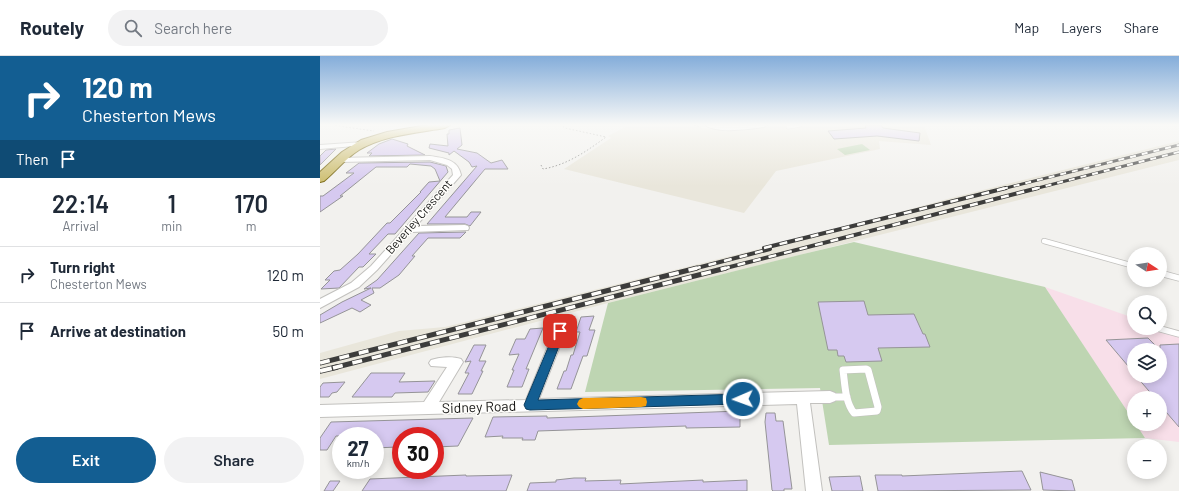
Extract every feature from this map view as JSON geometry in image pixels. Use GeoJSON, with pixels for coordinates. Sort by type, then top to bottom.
{"type":"FeatureCollection","features":[{"type":"Feature","properties":{"kind":"main road"},"geometry":{"type":"LineString","coordinates":[[320,178],[340,160],[361,145]]}},
{"type":"Feature","properties":{"kind":"street"},"geometry":{"type":"LineString","coordinates":[[320,147],[344,145]]}},
{"type":"Feature","properties":{"kind":"street","name":"Beverley Crescent"},"geometry":{"type":"LineString","coordinates":[[320,304],[355,285],[374,268],[457,175],[456,168],[450,163],[430,158],[340,160]]}},
{"type":"Feature","properties":{"kind":"street"},"geometry":{"type":"LineString","coordinates":[[410,229],[465,228]]}},
{"type":"Feature","properties":{"kind":"street"},"geometry":{"type":"LineString","coordinates":[[530,405],[560,331]]}},
{"type":"Feature","properties":{"kind":"street"},"geometry":{"type":"LineString","coordinates":[[428,408],[457,362],[436,363]]}},
{"type":"Feature","properties":{"kind":"street","name":"Sidney Road"},"geometry":{"type":"LineString","coordinates":[[320,411],[830,397]]}},
{"type":"Feature","properties":{"kind":"street"},"geometry":{"type":"LineString","coordinates":[[803,398],[814,491]]}},
{"type":"Feature","properties":{"kind":"lane"},"geometry":{"type":"LineString","coordinates":[[1044,241],[1127,264]]}},
{"type":"Feature","properties":{"kind":"lane"},"geometry":{"type":"LineString","coordinates":[[1167,275],[1179,278]]}},
{"type":"Feature","properties":{"kind":"lane"},"geometry":{"type":"LineString","coordinates":[[1167,331],[1179,334]]}},
{"type":"Feature","properties":{"kind":"lane"},"geometry":{"type":"LineString","coordinates":[[864,368],[868,370],[878,407],[877,411],[854,413],[850,408],[847,397],[843,370],[864,368]]}},
{"type":"Feature","properties":{"kind":"lane"},"geometry":{"type":"LineString","coordinates":[[830,397],[847,397]]}},
{"type":"Feature","properties":{"kind":"path"},"geometry":{"type":"LineString","coordinates":[[541,165],[543,169],[552,168],[563,162],[572,160],[594,145]]}},
{"type":"Feature","properties":{"kind":"shaded area"},"geometry":{"type":"Polygon","coordinates":[[[600,145],[880,145],[880,149],[776,171],[744,213],[564,169],[600,145]]]}},
{"type":"Feature","properties":{"kind":"shaded area"},"geometry":{"type":"Polygon","coordinates":[[[1162,145],[1179,145],[1179,160],[608,303],[320,379],[320,353],[399,331],[445,327],[803,238],[955,197],[1162,145]]]}},
{"type":"Feature","properties":{"kind":"shaded area"},"geometry":{"type":"Polygon","coordinates":[[[1045,287],[1127,316],[1127,335],[1167,335],[1167,328],[1179,331],[1179,442],[1167,441],[1167,439],[1145,438],[1140,431],[1167,431],[1167,391],[1127,391],[1127,411],[1045,287]]]}},
{"type":"Feature","properties":{"kind":"green space"},"geometry":{"type":"Polygon","coordinates":[[[864,145],[870,150],[845,155],[837,149],[864,145]]]}},
{"type":"Feature","properties":{"kind":"green space"},"geometry":{"type":"Polygon","coordinates":[[[854,242],[1045,287],[1127,411],[1127,431],[1140,431],[1145,438],[829,445],[820,388],[585,392],[608,303],[854,242]]]}},
{"type":"Feature","properties":{"kind":"building"},"geometry":{"type":"Polygon","coordinates":[[[377,145],[407,145],[425,155],[369,156],[372,153],[367,153],[377,145]]]}},
{"type":"Feature","properties":{"kind":"building"},"geometry":{"type":"Polygon","coordinates":[[[430,145],[462,145],[457,149],[477,153],[491,163],[502,160],[508,169],[485,169],[445,217],[467,217],[471,212],[481,212],[470,226],[465,224],[427,224],[477,166],[472,167],[469,162],[454,151],[449,155],[449,153],[429,148],[430,145]]]}},
{"type":"Feature","properties":{"kind":"building"},"geometry":{"type":"Polygon","coordinates":[[[336,149],[320,165],[320,156],[326,150],[336,149]]]}},
{"type":"Feature","properties":{"kind":"building"},"geometry":{"type":"Polygon","coordinates":[[[430,162],[446,166],[448,172],[395,234],[388,234],[369,254],[376,254],[363,267],[359,267],[339,288],[321,289],[330,280],[325,280],[334,271],[340,270],[358,254],[387,223],[390,223],[421,192],[429,182],[440,181],[435,169],[431,166],[410,164],[407,167],[376,167],[340,196],[343,196],[320,212],[320,196],[323,196],[354,173],[346,173],[359,163],[430,162]]]}},
{"type":"Feature","properties":{"kind":"building"},"geometry":{"type":"Polygon","coordinates":[[[466,232],[460,238],[428,238],[412,256],[415,256],[399,275],[380,288],[372,288],[374,293],[361,300],[371,305],[360,312],[352,308],[320,323],[320,315],[371,288],[364,289],[377,280],[419,233],[466,232]]]}},
{"type":"Feature","properties":{"kind":"building"},"geometry":{"type":"Polygon","coordinates":[[[864,301],[868,315],[914,314],[930,347],[878,348],[882,361],[846,362],[844,356],[838,356],[837,350],[828,350],[818,302],[864,301]]]}},
{"type":"Feature","properties":{"kind":"building"},"geometry":{"type":"Polygon","coordinates":[[[594,316],[589,330],[595,330],[587,356],[583,356],[571,389],[557,389],[564,371],[566,371],[571,355],[573,355],[580,332],[576,332],[581,317],[594,316]]]}},
{"type":"Feature","properties":{"kind":"building"},"geometry":{"type":"Polygon","coordinates":[[[543,328],[526,369],[529,369],[522,387],[507,387],[519,354],[509,355],[516,339],[525,339],[530,329],[543,328]]]}},
{"type":"Feature","properties":{"kind":"building"},"geometry":{"type":"Polygon","coordinates":[[[1148,338],[1153,343],[1127,343],[1127,365],[1106,340],[1148,338]]]}},
{"type":"Feature","properties":{"kind":"building"},"geometry":{"type":"Polygon","coordinates":[[[1179,344],[1179,427],[1167,413],[1167,391],[1149,391],[1142,383],[1167,383],[1167,345],[1179,344]]]}},
{"type":"Feature","properties":{"kind":"building"},"geometry":{"type":"Polygon","coordinates":[[[474,345],[486,345],[479,361],[486,361],[481,371],[483,371],[472,394],[458,394],[469,373],[465,373],[471,361],[465,362],[474,345]]]}},
{"type":"Feature","properties":{"kind":"building"},"geometry":{"type":"Polygon","coordinates":[[[371,373],[405,373],[399,382],[435,381],[428,392],[395,393],[392,397],[352,397],[371,373]]]}},
{"type":"Feature","properties":{"kind":"building"},"geometry":{"type":"Polygon","coordinates":[[[345,382],[337,392],[332,393],[329,397],[320,397],[320,387],[323,383],[345,382]]]}},
{"type":"Feature","properties":{"kind":"building"},"geometry":{"type":"Polygon","coordinates":[[[740,411],[740,427],[686,428],[686,426],[538,431],[535,440],[522,440],[523,438],[502,438],[503,436],[485,437],[493,417],[547,416],[547,418],[740,411]]]}},
{"type":"Feature","properties":{"kind":"building"},"geometry":{"type":"Polygon","coordinates":[[[766,413],[775,413],[776,421],[783,421],[792,489],[784,489],[784,491],[772,490],[765,422],[766,413]]]}},
{"type":"Feature","properties":{"kind":"building"},"geometry":{"type":"Polygon","coordinates":[[[473,418],[458,446],[444,447],[444,427],[392,427],[392,447],[384,448],[384,427],[332,427],[332,442],[327,450],[320,450],[320,438],[331,422],[473,418]]]}},
{"type":"Feature","properties":{"kind":"building"},"geometry":{"type":"Polygon","coordinates":[[[1022,471],[1031,490],[878,491],[875,475],[902,476],[1022,471]]]}},
{"type":"Feature","properties":{"kind":"building"},"geometry":{"type":"Polygon","coordinates":[[[1040,472],[1072,480],[1075,491],[1043,490],[1040,472]]]}},
{"type":"Feature","properties":{"kind":"building"},"geometry":{"type":"Polygon","coordinates":[[[512,475],[506,491],[362,491],[370,479],[444,479],[444,476],[512,475]]]}},
{"type":"Feature","properties":{"kind":"building"},"geometry":{"type":"Polygon","coordinates":[[[860,476],[863,491],[832,491],[829,477],[860,476]]]}},
{"type":"Feature","properties":{"kind":"building"},"geometry":{"type":"Polygon","coordinates":[[[586,478],[585,481],[621,480],[620,484],[703,480],[703,482],[747,480],[747,491],[527,491],[530,483],[556,482],[556,480],[586,478]]]}},
{"type":"Feature","properties":{"kind":"building"},"geometry":{"type":"Polygon","coordinates":[[[330,481],[340,481],[333,491],[324,491],[330,481]]]}},
{"type":"Feature","properties":{"kind":"railway"},"geometry":{"type":"LineString","coordinates":[[1002,189],[1178,145]]}},
{"type":"Feature","properties":{"kind":"railway"},"geometry":{"type":"LineString","coordinates":[[1034,189],[1179,152]]}},
{"type":"Feature","properties":{"kind":"railway"},"geometry":{"type":"LineString","coordinates":[[764,248],[1006,188]]}},
{"type":"Feature","properties":{"kind":"railway"},"geometry":{"type":"LineString","coordinates":[[722,269],[1038,188]]}},
{"type":"Feature","properties":{"kind":"railway"},"geometry":{"type":"LineString","coordinates":[[693,269],[770,249]]}},
{"type":"Feature","properties":{"kind":"railway"},"geometry":{"type":"LineString","coordinates":[[320,363],[697,268]]}},
{"type":"Feature","properties":{"kind":"railway"},"geometry":{"type":"LineString","coordinates":[[336,367],[726,268]]}},
{"type":"Feature","properties":{"kind":"railway"},"geometry":{"type":"LineString","coordinates":[[320,371],[336,367]]}},
{"type":"Feature","properties":{"kind":"slow traffic"},"geometry":{"type":"LineString","coordinates":[[583,404],[641,402]]}},
{"type":"Feature","properties":{"kind":"route"},"geometry":{"type":"LineString","coordinates":[[560,331],[530,405],[743,399]]}}]}
